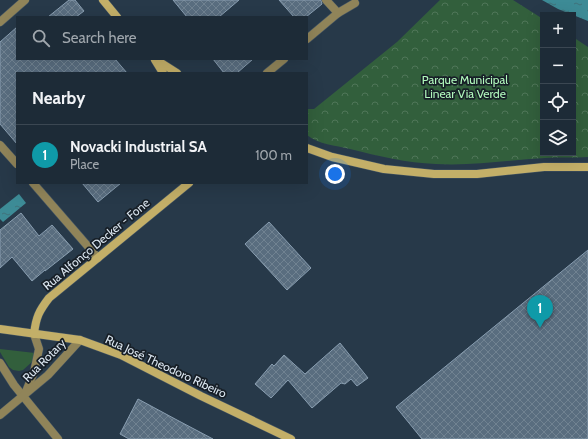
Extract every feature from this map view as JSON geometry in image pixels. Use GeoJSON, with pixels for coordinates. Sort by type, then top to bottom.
{"type":"FeatureCollection","features":[{"type":"Feature","properties":{"kind":"main road"},"geometry":{"type":"LineString","coordinates":[[103,0],[117,16]]}},
{"type":"Feature","properties":{"kind":"main road"},"geometry":{"type":"LineString","coordinates":[[156,60],[162,72]]}},
{"type":"Feature","properties":{"kind":"main road"},"geometry":{"type":"LineString","coordinates":[[157,60],[175,72]]}},
{"type":"Feature","properties":{"kind":"main road"},"geometry":{"type":"LineString","coordinates":[[308,148],[332,157],[384,169],[434,174],[477,174],[544,167],[588,167]]}},
{"type":"Feature","properties":{"kind":"main road","name":"Rua Alfonço Decker - Fone"},"geometry":{"type":"LineString","coordinates":[[34,334],[35,323],[40,310],[49,298],[188,184]]}},
{"type":"Feature","properties":{"kind":"main road","name":"Rua José Theodoro Ribeiro"},"geometry":{"type":"LineString","coordinates":[[0,329],[80,340],[121,355],[201,396],[291,439]]}},
{"type":"Feature","properties":{"kind":"street"},"geometry":{"type":"LineString","coordinates":[[0,22],[25,0]]}},
{"type":"Feature","properties":{"kind":"street"},"geometry":{"type":"LineString","coordinates":[[326,0],[338,13]]}},
{"type":"Feature","properties":{"kind":"street"},"geometry":{"type":"LineString","coordinates":[[308,38],[338,13],[355,3]]}},
{"type":"Feature","properties":{"kind":"street"},"geometry":{"type":"LineString","coordinates":[[268,72],[283,60]]}},
{"type":"Feature","properties":{"kind":"street"},"geometry":{"type":"LineString","coordinates":[[0,145],[16,163]]}},
{"type":"Feature","properties":{"kind":"street"},"geometry":{"type":"LineString","coordinates":[[34,184],[98,258]]}},
{"type":"Feature","properties":{"kind":"street","name":"Rua Rotary"},"geometry":{"type":"LineString","coordinates":[[23,396],[34,372],[38,349],[34,334]]}},
{"type":"Feature","properties":{"kind":"street","name":"Rua Rotary"},"geometry":{"type":"LineString","coordinates":[[0,415],[48,375],[80,340]]}},
{"type":"Feature","properties":{"kind":"street"},"geometry":{"type":"LineString","coordinates":[[0,363],[14,385],[58,439]]}},
{"type":"Feature","properties":{"kind":"green space","name":"Parque Municipal Linear Via Verde"},"geometry":{"type":"Polygon","coordinates":[[[440,0],[513,0],[540,17],[540,156],[576,156],[576,39],[588,47],[588,157],[545,158],[464,164],[425,163],[393,159],[327,144],[317,141],[308,136],[308,109],[314,109],[397,42],[440,0]]]}},
{"type":"Feature","properties":{"kind":"green space"},"geometry":{"type":"Polygon","coordinates":[[[0,349],[35,353],[33,361],[23,370],[19,371],[13,370],[9,367],[0,352],[0,349]]]}},
{"type":"Feature","properties":{"kind":"water"},"geometry":{"type":"Polygon","coordinates":[[[542,0],[588,0],[588,21],[576,16],[576,12],[566,12],[542,0]]]}},
{"type":"Feature","properties":{"kind":"water"},"geometry":{"type":"Polygon","coordinates":[[[19,194],[26,203],[3,222],[0,219],[0,209],[19,194]]]}},
{"type":"Feature","properties":{"kind":"building"},"geometry":{"type":"Polygon","coordinates":[[[69,0],[75,0],[84,11],[77,16],[49,16],[69,0]]]}},
{"type":"Feature","properties":{"kind":"building"},"geometry":{"type":"Polygon","coordinates":[[[173,0],[239,0],[220,16],[186,16],[173,0]]]}},
{"type":"Feature","properties":{"kind":"building"},"geometry":{"type":"Polygon","coordinates":[[[279,0],[321,0],[322,4],[307,16],[293,16],[279,0]]]}},
{"type":"Feature","properties":{"kind":"building"},"geometry":{"type":"Polygon","coordinates":[[[16,28],[16,60],[116,60],[126,72],[16,72],[16,143],[0,124],[0,42],[16,28]]]}},
{"type":"Feature","properties":{"kind":"building"},"geometry":{"type":"Polygon","coordinates":[[[214,60],[252,60],[238,72],[223,72],[214,60]]]}},
{"type":"Feature","properties":{"kind":"building"},"geometry":{"type":"Polygon","coordinates":[[[83,184],[120,184],[98,202],[83,184]]]}},
{"type":"Feature","properties":{"kind":"building"},"geometry":{"type":"Polygon","coordinates":[[[21,213],[39,236],[52,225],[73,249],[32,281],[12,257],[0,268],[0,230],[21,213]]]}},
{"type":"Feature","properties":{"kind":"building"},"geometry":{"type":"Polygon","coordinates":[[[269,222],[311,268],[287,290],[245,244],[269,222]]]}},
{"type":"Feature","properties":{"kind":"building"},"geometry":{"type":"Polygon","coordinates":[[[588,250],[588,439],[422,439],[396,407],[588,250]]]}},
{"type":"Feature","properties":{"kind":"building"},"geometry":{"type":"Polygon","coordinates":[[[340,343],[368,378],[357,386],[351,379],[345,384],[341,383],[312,408],[288,380],[271,398],[255,384],[272,364],[274,366],[284,355],[305,374],[340,343]]]}},
{"type":"Feature","properties":{"kind":"building"},"geometry":{"type":"Polygon","coordinates":[[[138,399],[213,439],[129,439],[120,434],[138,399]]]}},
{"type":"Feature","properties":{"kind":"place","name":"Novacki Industrial SA"},"geometry":{"type":"Point","coordinates":[540,328]}}]}
